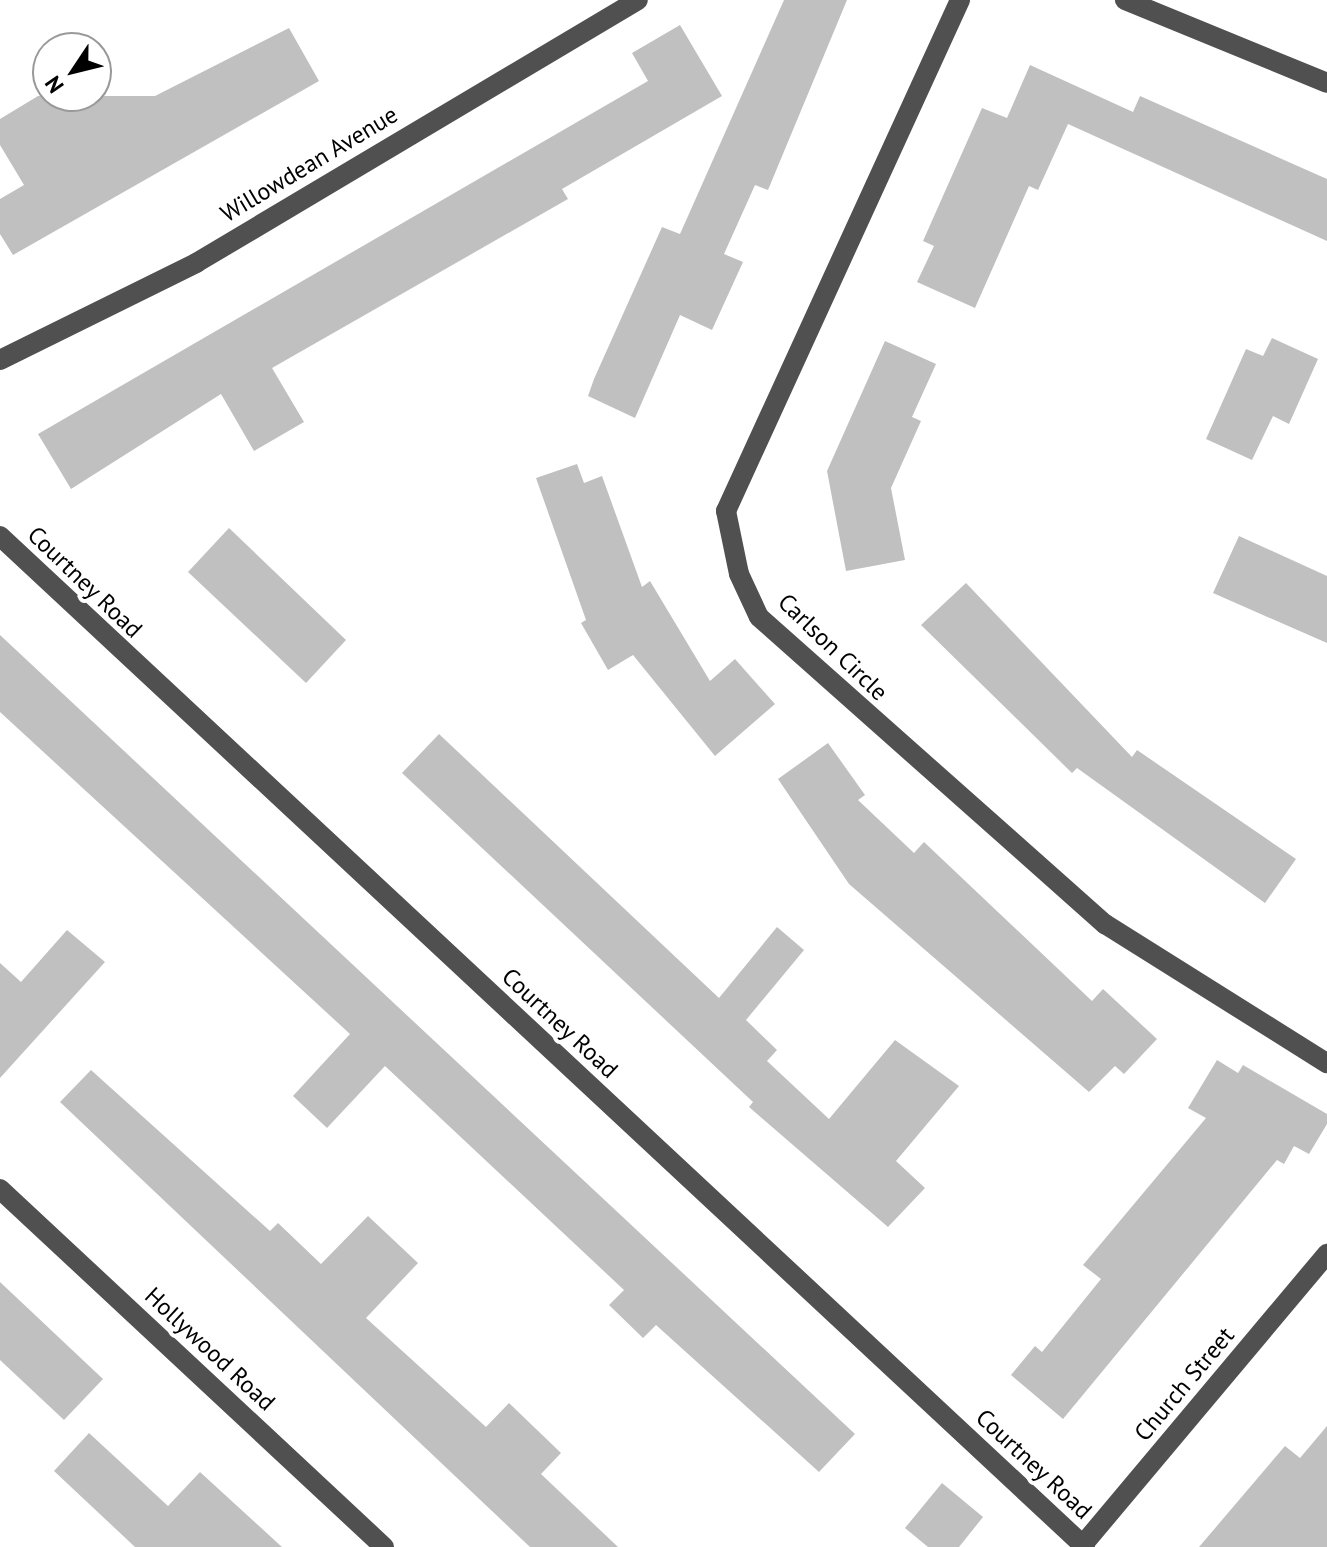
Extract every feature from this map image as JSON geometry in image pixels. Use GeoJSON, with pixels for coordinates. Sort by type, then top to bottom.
{"type":"FeatureCollection","features":[{"type":"Feature","properties":{"kind":"street","name":"Willowdean Avenue"},"geometry":{"type":"LineString","coordinates":[[0,360],[196,263],[638,0]]}},
{"type":"Feature","properties":{"kind":"street","name":"Carlson Circle"},"geometry":{"type":"LineString","coordinates":[[960,0],[726,511],[739,574],[759,617],[1105,924],[1327,1063]]}},
{"type":"Feature","properties":{"kind":"street"},"geometry":{"type":"LineString","coordinates":[[1125,0],[1327,83]]}},
{"type":"Feature","properties":{"kind":"street","name":"Courtney Road"},"geometry":{"type":"LineString","coordinates":[[0,536],[1083,1546]]}},
{"type":"Feature","properties":{"kind":"street","name":"Hollywood Road"},"geometry":{"type":"LineString","coordinates":[[0,1189],[384,1547]]}},
{"type":"Feature","properties":{"kind":"street","name":"Church Street"},"geometry":{"type":"LineString","coordinates":[[1083,1546],[1327,1254]]}},
{"type":"Feature","properties":{"kind":"building"},"geometry":{"type":"Polygon","coordinates":[[[784,0],[847,0],[768,190],[755,185],[724,254],[743,262],[712,330],[680,315],[635,418],[588,396],[594,379],[662,227],[680,234],[784,0]]]}},
{"type":"Feature","properties":{"kind":"building"},"geometry":{"type":"Polygon","coordinates":[[[680,25],[722,96],[562,189],[568,199],[272,368],[304,422],[254,451],[221,394],[71,489],[38,434],[648,81],[632,53],[680,25]]]}},
{"type":"Feature","properties":{"kind":"building"},"geometry":{"type":"Polygon","coordinates":[[[289,28],[319,81],[13,255],[0,234],[0,199],[24,185],[0,145],[0,119],[32,100],[32,112],[112,112],[112,96],[155,96],[289,28]]]}},
{"type":"Feature","properties":{"kind":"building"},"geometry":{"type":"Polygon","coordinates":[[[1030,65],[1133,112],[1140,96],[1327,179],[1327,241],[1068,124],[1038,190],[1029,186],[975,308],[917,282],[934,246],[923,241],[982,108],[1007,118],[1030,65]]]}},
{"type":"Feature","properties":{"kind":"building"},"geometry":{"type":"Polygon","coordinates":[[[1272,338],[1318,359],[1289,424],[1273,416],[1252,460],[1206,439],[1246,349],[1263,356],[1272,338]]]}},
{"type":"Feature","properties":{"kind":"building"},"geometry":{"type":"Polygon","coordinates":[[[885,341],[936,364],[912,417],[921,421],[891,488],[905,560],[846,571],[827,471],[885,341]]]}},
{"type":"Feature","properties":{"kind":"building"},"geometry":{"type":"Polygon","coordinates":[[[577,464],[584,483],[602,476],[642,587],[650,581],[710,681],[735,659],[775,704],[715,756],[633,655],[608,670],[581,623],[586,620],[536,478],[577,464]]]}},
{"type":"Feature","properties":{"kind":"building"},"geometry":{"type":"Polygon","coordinates":[[[229,528],[346,640],[306,683],[188,572],[229,528]]]}},
{"type":"Feature","properties":{"kind":"building"},"geometry":{"type":"Polygon","coordinates":[[[1239,536],[1327,576],[1327,643],[1213,593],[1239,536]]]}},
{"type":"Feature","properties":{"kind":"building"},"geometry":{"type":"Polygon","coordinates":[[[966,583],[1132,757],[1137,750],[1296,859],[1265,903],[1077,768],[1072,773],[921,625],[966,583]]]}},
{"type":"Feature","properties":{"kind":"building"},"geometry":{"type":"Polygon","coordinates":[[[0,635],[855,1434],[819,1472],[656,1325],[643,1338],[609,1305],[624,1290],[385,1066],[327,1128],[293,1096],[350,1034],[0,712],[0,635]]]}},
{"type":"Feature","properties":{"kind":"building"},"geometry":{"type":"Polygon","coordinates":[[[439,734],[719,998],[777,927],[804,950],[746,1020],[777,1050],[767,1061],[829,1119],[895,1040],[959,1086],[896,1161],[925,1188],[888,1227],[749,1107],[753,1102],[402,773],[439,734]]]}},
{"type":"Feature","properties":{"kind":"building"},"geometry":{"type":"Polygon","coordinates":[[[828,743],[865,795],[858,800],[914,853],[924,842],[1092,1001],[1103,989],[1157,1039],[1124,1074],[1115,1066],[1089,1092],[849,884],[778,779],[828,743]]]}},
{"type":"Feature","properties":{"kind":"building"},"geometry":{"type":"Polygon","coordinates":[[[67,930],[105,962],[0,1078],[0,963],[21,982],[67,930]]]}},
{"type":"Feature","properties":{"kind":"building"},"geometry":{"type":"Polygon","coordinates":[[[1217,1060],[1238,1073],[1243,1065],[1327,1114],[1327,1124],[1309,1154],[1294,1146],[1284,1164],[1277,1160],[1063,1419],[1011,1375],[1035,1346],[1042,1352],[1101,1279],[1083,1265],[1206,1118],[1188,1108],[1217,1060]]]}},
{"type":"Feature","properties":{"kind":"building"},"geometry":{"type":"Polygon","coordinates":[[[91,1070],[270,1231],[278,1223],[321,1264],[368,1216],[418,1263],[366,1318],[486,1427],[509,1403],[561,1453],[541,1474],[618,1547],[530,1547],[60,1102],[91,1070]]]}},
{"type":"Feature","properties":{"kind":"building"},"geometry":{"type":"Polygon","coordinates":[[[0,1282],[103,1379],[64,1420],[0,1360],[0,1282]]]}},
{"type":"Feature","properties":{"kind":"building"},"geometry":{"type":"Polygon","coordinates":[[[1327,1426],[1327,1547],[1199,1547],[1285,1446],[1300,1458],[1327,1426]]]}},
{"type":"Feature","properties":{"kind":"building"},"geometry":{"type":"Polygon","coordinates":[[[89,1433],[168,1506],[200,1472],[282,1547],[135,1547],[54,1471],[89,1433]]]}},
{"type":"Feature","properties":{"kind":"building"},"geometry":{"type":"Polygon","coordinates":[[[942,1483],[983,1517],[959,1547],[928,1547],[905,1528],[942,1483]]]}}]}
